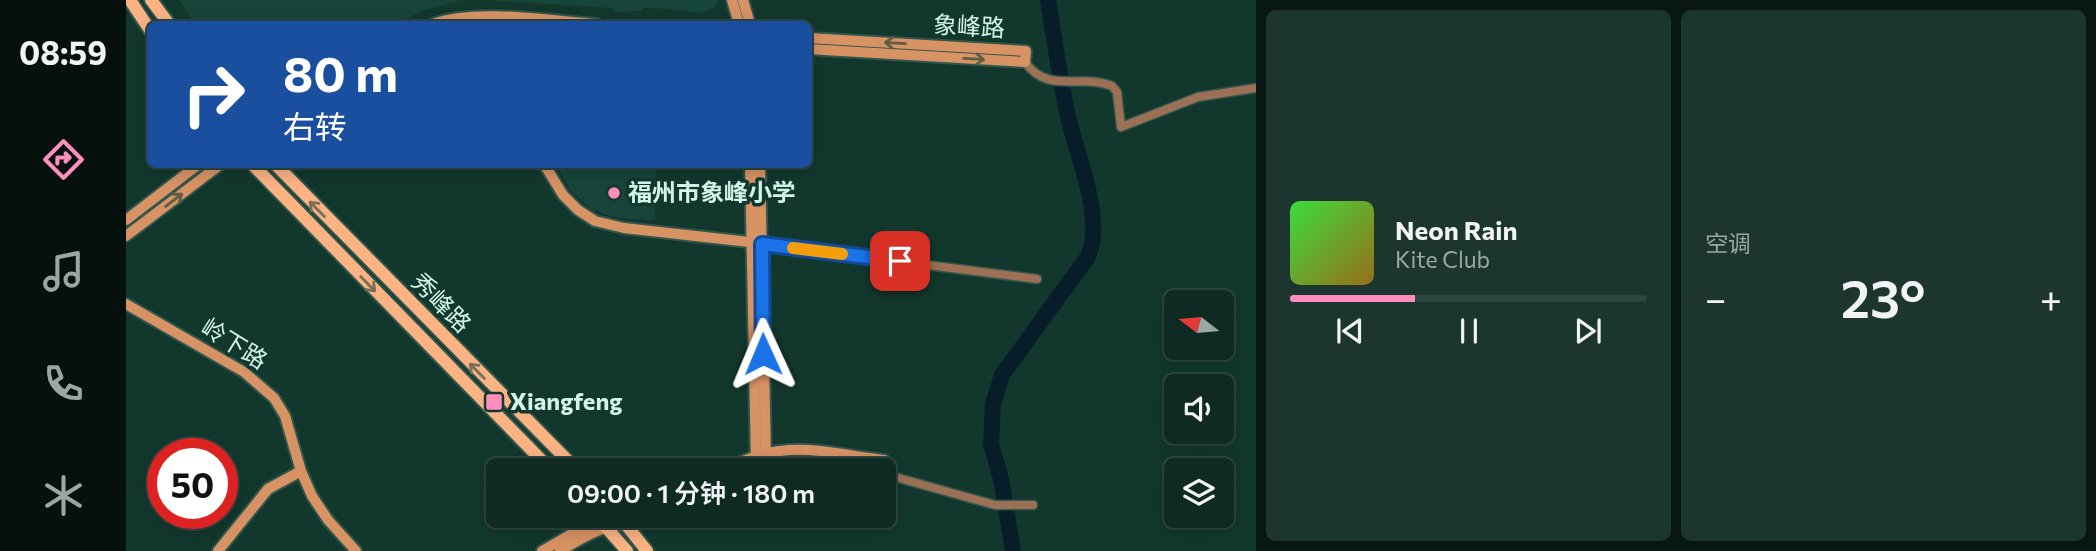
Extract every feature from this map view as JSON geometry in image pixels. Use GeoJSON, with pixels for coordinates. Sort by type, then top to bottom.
{"type":"FeatureCollection","features":[{"type":"Feature","properties":{"kind":"main road"},"geometry":{"type":"LineString","coordinates":[[130,0],[147,26]]}},
{"type":"Feature","properties":{"kind":"main road"},"geometry":{"type":"LineString","coordinates":[[151,0],[167,21]]}},
{"type":"Feature","properties":{"kind":"main road"},"geometry":{"type":"LineString","coordinates":[[732,0],[738,21]]}},
{"type":"Feature","properties":{"kind":"main road"},"geometry":{"type":"LineString","coordinates":[[743,0],[749,21]]}},
{"type":"Feature","properties":{"kind":"main road"},"geometry":{"type":"LineString","coordinates":[[466,21],[509,18],[553,21]]}},
{"type":"Feature","properties":{"kind":"main road","name":"象峰路"},"geometry":{"type":"LineString","coordinates":[[812,38],[1026,51],[1025,62],[812,50]]}},
{"type":"Feature","properties":{"kind":"main road"},"geometry":{"type":"LineString","coordinates":[[126,220],[195,168]]}},
{"type":"Feature","properties":{"kind":"main road"},"geometry":{"type":"LineString","coordinates":[[126,236],[217,168]]}},
{"type":"Feature","properties":{"kind":"main road"},"geometry":{"type":"LineString","coordinates":[[256,168],[539,458]]}},
{"type":"Feature","properties":{"kind":"main road","name":"秀峰路"},"geometry":{"type":"LineString","coordinates":[[279,168],[565,458]]}},
{"type":"Feature","properties":{"kind":"main road"},"geometry":{"type":"LineString","coordinates":[[546,168],[563,195],[578,210],[595,221],[624,228],[757,243]]}},
{"type":"Feature","properties":{"kind":"main road"},"geometry":{"type":"LineString","coordinates":[[750,168],[757,243]]}},
{"type":"Feature","properties":{"kind":"main road"},"geometry":{"type":"LineString","coordinates":[[760,168],[757,243],[761,457],[795,454],[827,458]]}},
{"type":"Feature","properties":{"kind":"main road","name":"岭下路"},"geometry":{"type":"LineString","coordinates":[[126,304],[244,372],[265,388],[285,416],[301,471],[316,503],[356,551]]}},
{"type":"Feature","properties":{"kind":"main road"},"geometry":{"type":"LineString","coordinates":[[218,551],[268,489],[301,471]]}},
{"type":"Feature","properties":{"kind":"main road"},"geometry":{"type":"LineString","coordinates":[[542,551],[587,528]]}},
{"type":"Feature","properties":{"kind":"main road"},"geometry":{"type":"LineString","coordinates":[[560,551],[587,536],[594,528]]}},
{"type":"Feature","properties":{"kind":"main road"},"geometry":{"type":"LineString","coordinates":[[607,528],[627,551]]}},
{"type":"Feature","properties":{"kind":"main road"},"geometry":{"type":"LineString","coordinates":[[628,528],[647,551]]}},
{"type":"Feature","properties":{"kind":"street"},"geometry":{"type":"LineString","coordinates":[[1025,62],[1038,76],[1053,82],[1070,81],[1112,86],[1117,92],[1121,127],[1198,97],[1256,88]]}},
{"type":"Feature","properties":{"kind":"street"},"geometry":{"type":"LineString","coordinates":[[757,243],[1037,279]]}},
{"type":"Feature","properties":{"kind":"street"},"geometry":{"type":"LineString","coordinates":[[896,477],[999,505],[1033,505]]}},
{"type":"Feature","properties":{"kind":"shaded area"},"geometry":{"type":"Polygon","coordinates":[[[179,0],[463,0],[424,10],[402,21],[193,21],[179,0]]]}},
{"type":"Feature","properties":{"kind":"shaded area"},"geometry":{"type":"Polygon","coordinates":[[[485,0],[719,0],[715,7],[702,13],[645,7],[641,11],[615,12],[614,8],[485,0]]]}},
{"type":"Feature","properties":{"kind":"shaded area","name":"福州市象峰小学"},"geometry":{"type":"Polygon","coordinates":[[[558,168],[656,168],[655,220],[619,218],[592,210],[570,190],[558,168]]]}},
{"type":"Feature","properties":{"kind":"waterway"},"geometry":{"type":"LineString","coordinates":[[1013,551],[1001,479],[991,444],[993,404],[1002,375],[1087,258],[1092,243],[1092,208],[1065,103],[1048,0]]}},
{"type":"Feature","properties":{"kind":"slow traffic"},"geometry":{"type":"LineString","coordinates":[[793,248],[842,254]]}},
{"type":"Feature","properties":{"kind":"place","name":"福州市象峰小学"},"geometry":{"type":"Point","coordinates":[614,193]}},
{"type":"Feature","properties":{"kind":"place","name":"Xiangfeng"},"geometry":{"type":"Point","coordinates":[494,402]}},
{"type":"Feature","properties":{"kind":"route"},"geometry":{"type":"LineString","coordinates":[[763,354],[762,244],[900,261]]}}]}
